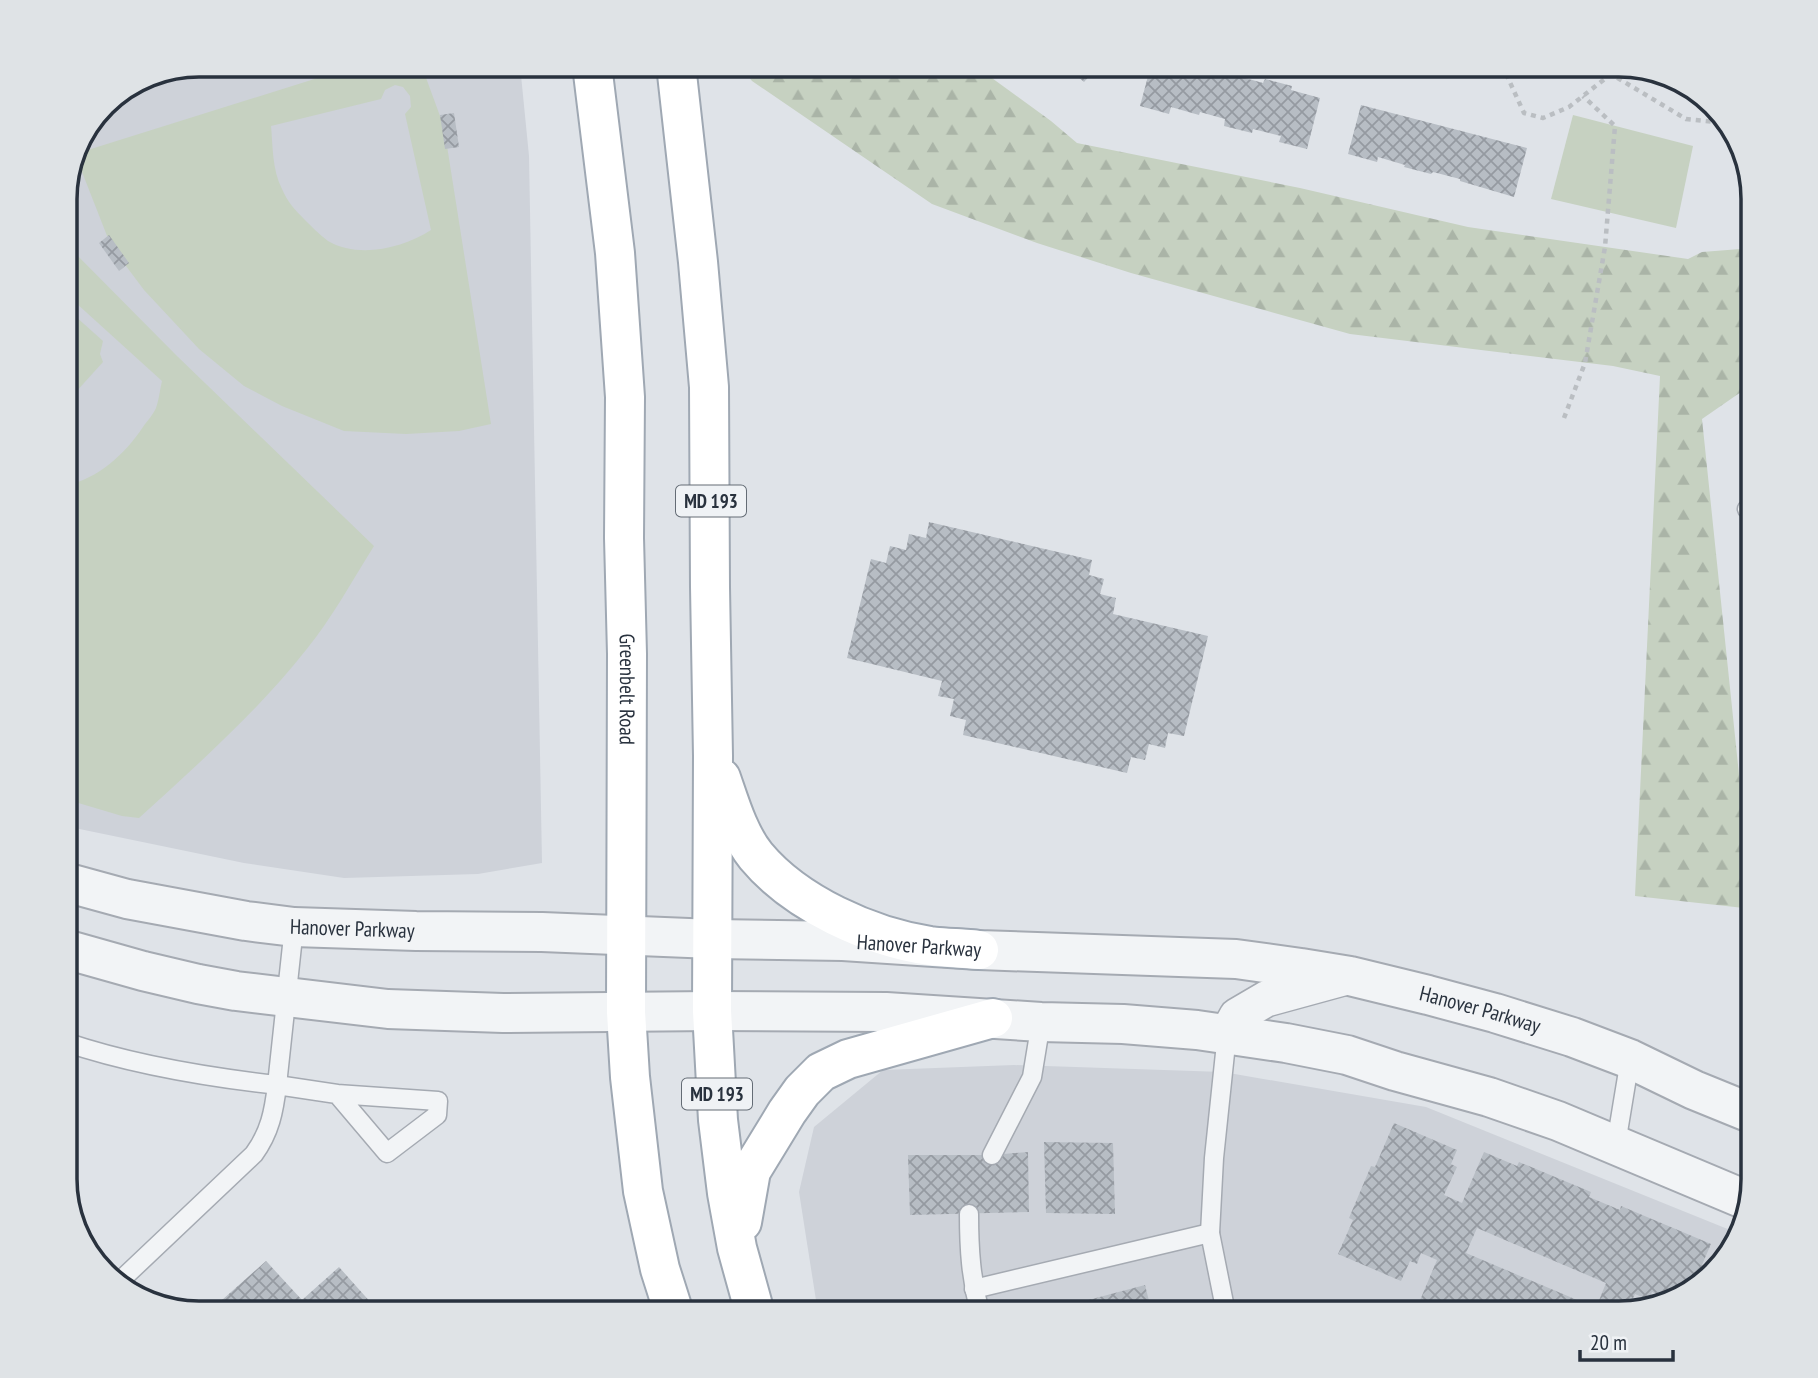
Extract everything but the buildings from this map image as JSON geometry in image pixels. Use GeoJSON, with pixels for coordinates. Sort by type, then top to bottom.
{"type":"FeatureCollection","features":[{"type":"Feature","properties":{"kind":"main road","name":"Greenbelt Road"},"geometry":{"type":"LineString","coordinates":[[593,77],[615,253],[625,397],[626,1012],[629,1077],[643,1191],[660,1269],[670,1301]]}},
{"type":"Feature","properties":{"kind":"main road","name":"MD 193"},"geometry":{"type":"LineString","coordinates":[[677,77],[709,387],[713,756],[712,1011],[718,1120],[737,1248],[752,1301]]}},
{"type":"Feature","properties":{"kind":"main road"},"geometry":{"type":"LineString","coordinates":[[713,756],[735,819],[755,855],[784,883],[852,923],[929,946],[979,950]]}},
{"type":"Feature","properties":{"kind":"main road"},"geometry":{"type":"LineString","coordinates":[[737,1248],[751,1171],[794,1101],[821,1072],[848,1059],[993,1018]]}},
{"type":"Feature","properties":{"kind":"street","name":"Hanover Parkway"},"geometry":{"type":"LineString","coordinates":[[77,886],[127,900],[294,927],[843,942],[979,950],[1236,959],[1350,976],[1495,1013],[1572,1037],[1630,1059],[1741,1109]]}},
{"type":"Feature","properties":{"kind":"street"},"geometry":{"type":"LineString","coordinates":[[77,952],[198,985],[388,1009],[503,1013],[886,1013],[1122,1024],[1197,1030],[1286,1042],[1347,1055],[1489,1097],[1558,1121],[1740,1196]]}},
{"type":"Feature","properties":{"kind":"street"},"geometry":{"type":"LineString","coordinates":[[1227,1034],[1237,1016],[1266,999],[1350,976]]}},
{"type":"Feature","properties":{"kind":"lane"},"geometry":{"type":"LineString","coordinates":[[125,1276],[261,1145],[270,1126],[277,1085],[294,927]]}},
{"type":"Feature","properties":{"kind":"lane"},"geometry":{"type":"LineString","coordinates":[[992,1155],[1032,1077],[1041,1022]]}},
{"type":"Feature","properties":{"kind":"lane"},"geometry":{"type":"LineString","coordinates":[[1224,1301],[1210,1233],[1214,1158],[1227,1034]]}},
{"type":"Feature","properties":{"kind":"lane"},"geometry":{"type":"LineString","coordinates":[[77,1045],[207,1076],[337,1094],[438,1101],[437,1115],[387,1153],[337,1094]]}},
{"type":"Feature","properties":{"kind":"lane"},"geometry":{"type":"LineString","coordinates":[[1616,1144],[1630,1059]]}},
{"type":"Feature","properties":{"kind":"lane"},"geometry":{"type":"LineString","coordinates":[[969,1214],[969,1255],[977,1301]]}},
{"type":"Feature","properties":{"kind":"lane"},"geometry":{"type":"LineString","coordinates":[[974,1289],[1210,1233]]}},
{"type":"Feature","properties":{"kind":"path"},"geometry":{"type":"LineString","coordinates":[[1508,77],[1524,113],[1543,118],[1569,107],[1607,77]]}},
{"type":"Feature","properties":{"kind":"path"},"geometry":{"type":"LineString","coordinates":[[1616,77],[1686,119],[1714,122]]}},
{"type":"Feature","properties":{"kind":"path"},"geometry":{"type":"LineString","coordinates":[[1564,418],[1585,363],[1605,247],[1615,126],[1583,96]]}},
{"type":"Feature","properties":{"kind":"shaded area"},"geometry":{"type":"Polygon","coordinates":[[[521,77],[529,156],[542,863],[478,874],[344,878],[244,863],[77,828],[77,191],[86,153],[98,131],[113,113],[131,98],[153,86],[176,79],[521,77]]]}},
{"type":"Feature","properties":{"kind":"shaded area"},"geometry":{"type":"Polygon","coordinates":[[[1014,1065],[1223,1072],[1426,1107],[1730,1230],[1716,1253],[1687,1280],[1650,1297],[1635,1300],[816,1301],[799,1192],[814,1127],[883,1070],[1014,1065]]]}},
{"type":"Feature","properties":{"kind":"green space"},"geometry":{"type":"Polygon","coordinates":[[[321,77],[426,77],[444,127],[491,424],[459,431],[406,434],[344,431],[282,406],[244,386],[199,349],[144,290],[111,246],[81,169],[88,150],[321,77]],[[395,85],[385,90],[381,99],[271,126],[275,166],[286,197],[297,212],[328,241],[353,249],[381,249],[407,242],[431,230],[405,114],[411,107],[410,96],[403,87],[395,85]]]}},
{"type":"Feature","properties":{"kind":"green space"},"geometry":{"type":"Polygon","coordinates":[[[749,77],[990,77],[1077,143],[1300,188],[1468,227],[1688,259],[1702,252],[1741,249],[1741,392],[1702,419],[1741,794],[1741,908],[1635,896],[1660,376],[1613,366],[1350,334],[1131,273],[1037,243],[932,204],[749,77]]]}},
{"type":"Feature","properties":{"kind":"green space"},"geometry":{"type":"Polygon","coordinates":[[[1573,115],[1693,146],[1676,228],[1551,199],[1573,115]]]}},
{"type":"Feature","properties":{"kind":"green space"},"geometry":{"type":"Polygon","coordinates":[[[77,255],[177,356],[374,546],[342,599],[287,673],[226,737],[139,818],[122,816],[77,803],[77,482],[100,471],[128,447],[155,411],[162,381],[77,304],[77,255]]]}},
{"type":"Feature","properties":{"kind":"green space"},"geometry":{"type":"Polygon","coordinates":[[[77,318],[103,341],[100,354],[103,362],[77,391],[77,318]]]}}]}
